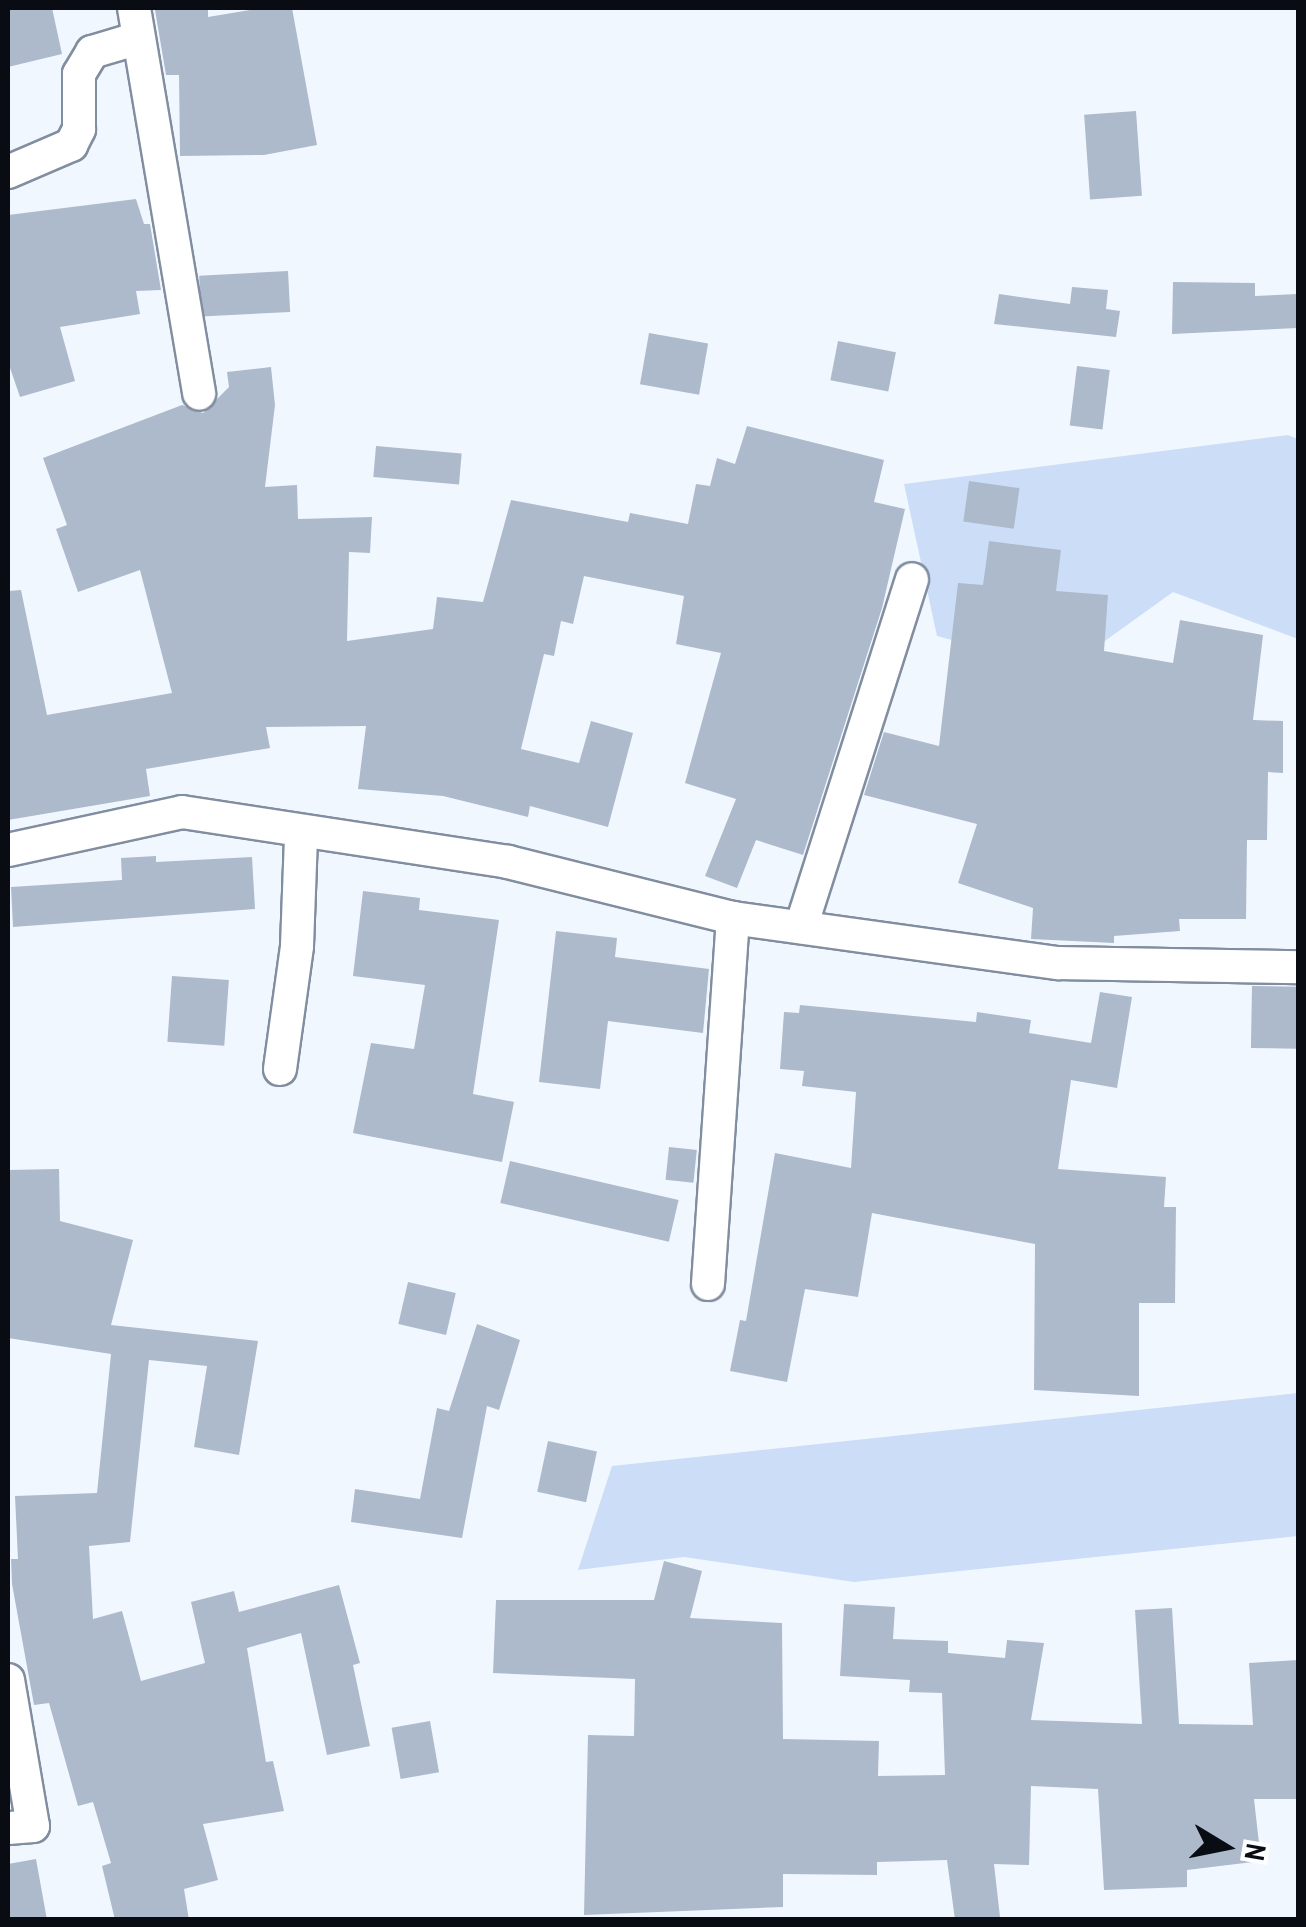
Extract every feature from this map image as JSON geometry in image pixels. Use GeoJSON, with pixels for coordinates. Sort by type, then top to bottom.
{"type":"FeatureCollection","features":[{"type":"Feature","properties":{"kind":"street"},"geometry":{"type":"LineString","coordinates":[[8,172],[71,145],[78,130],[79,74],[92,52],[135,23],[199,394]]}},
{"type":"Feature","properties":{"kind":"street"},"geometry":{"type":"LineString","coordinates":[[801,927],[912,579]]}},
{"type":"Feature","properties":{"kind":"street"},"geometry":{"type":"LineString","coordinates":[[8,850],[182,812],[301,835],[508,862],[732,918],[1058,963],[1298,968]]}},
{"type":"Feature","properties":{"kind":"street"},"geometry":{"type":"LineString","coordinates":[[280,1068],[297,946],[301,835]]}},
{"type":"Feature","properties":{"kind":"street"},"geometry":{"type":"LineString","coordinates":[[708,1284],[732,918]]}},
{"type":"Feature","properties":{"kind":"street"},"geometry":{"type":"LineString","coordinates":[[8,1680],[33,1826],[8,1828]]}},
{"type":"Feature","properties":{"kind":"shaded area"},"geometry":{"type":"Polygon","coordinates":[[[1288,435],[1298,439],[1298,639],[1173,592],[1084,656],[978,647],[937,636],[904,484],[1288,435]]]}},
{"type":"Feature","properties":{"kind":"shaded area"},"geometry":{"type":"Polygon","coordinates":[[[1298,1393],[1298,1536],[854,1582],[684,1557],[578,1570],[612,1466],[1298,1393]]]}},
{"type":"Feature","properties":{"kind":"building"},"geometry":{"type":"Polygon","coordinates":[[[8,8],[52,8],[62,54],[8,67],[8,8]]]}},
{"type":"Feature","properties":{"kind":"building"},"geometry":{"type":"Polygon","coordinates":[[[262,8],[292,8],[317,145],[264,155],[180,156],[179,75],[166,75],[155,10],[208,9],[208,17],[262,8]]]}},
{"type":"Feature","properties":{"kind":"building"},"geometry":{"type":"Polygon","coordinates":[[[1136,111],[1142,196],[1090,199],[1084,115],[1136,111]]]}},
{"type":"Feature","properties":{"kind":"building"},"geometry":{"type":"Polygon","coordinates":[[[136,199],[144,224],[150,224],[161,290],[136,291],[140,314],[60,327],[75,381],[20,397],[8,362],[8,215],[136,199]]]}},
{"type":"Feature","properties":{"kind":"building"},"geometry":{"type":"Polygon","coordinates":[[[288,271],[290,312],[201,317],[199,276],[288,271]]]}},
{"type":"Feature","properties":{"kind":"building"},"geometry":{"type":"Polygon","coordinates":[[[1173,282],[1255,283],[1255,296],[1298,294],[1298,328],[1172,334],[1173,282]]]}},
{"type":"Feature","properties":{"kind":"building"},"geometry":{"type":"Polygon","coordinates":[[[1072,287],[1108,290],[1106,309],[1120,311],[1116,337],[994,324],[999,294],[1070,304],[1072,287]]]}},
{"type":"Feature","properties":{"kind":"building"},"geometry":{"type":"Polygon","coordinates":[[[649,333],[708,343],[699,395],[640,384],[649,333]]]}},
{"type":"Feature","properties":{"kind":"building"},"geometry":{"type":"Polygon","coordinates":[[[838,341],[896,352],[888,392],[830,380],[838,341]]]}},
{"type":"Feature","properties":{"kind":"building"},"geometry":{"type":"Polygon","coordinates":[[[1077,366],[1110,370],[1102,430],[1070,426],[1077,366]]]}},
{"type":"Feature","properties":{"kind":"building"},"geometry":{"type":"Polygon","coordinates":[[[271,367],[275,405],[265,487],[297,485],[298,519],[372,517],[370,553],[349,552],[347,641],[433,629],[437,597],[483,602],[511,500],[628,522],[630,513],[688,524],[696,484],[710,486],[717,458],[735,464],[747,426],[884,460],[874,502],[905,509],[882,608],[803,855],[756,840],[737,888],[705,876],[736,799],[685,783],[721,653],[676,644],[684,596],[584,576],[573,624],[561,621],[554,656],[544,654],[521,749],[579,763],[591,721],[633,733],[608,827],[530,806],[528,817],[443,796],[358,789],[366,726],[266,727],[270,748],[146,769],[150,796],[8,820],[8,591],[21,590],[47,715],[172,693],[140,570],[78,592],[56,529],[67,525],[43,458],[182,405],[203,413],[229,387],[227,372],[271,367]]]}},
{"type":"Feature","properties":{"kind":"building"},"geometry":{"type":"Polygon","coordinates":[[[376,446],[462,453],[459,484],[373,477],[376,446]]]}},
{"type":"Feature","properties":{"kind":"building"},"geometry":{"type":"Polygon","coordinates":[[[969,481],[1020,488],[1014,529],[963,522],[969,481]]]}},
{"type":"Feature","properties":{"kind":"building"},"geometry":{"type":"Polygon","coordinates":[[[989,541],[1061,550],[1056,591],[1108,595],[1104,651],[1173,663],[1180,620],[1263,635],[1253,720],[1283,721],[1283,773],[1268,772],[1267,840],[1247,840],[1246,919],[1179,919],[1180,931],[1114,936],[1114,943],[1031,939],[1033,908],[958,883],[977,824],[864,795],[884,732],[939,746],[958,583],[983,585],[989,541]]]}},
{"type":"Feature","properties":{"kind":"building"},"geometry":{"type":"Polygon","coordinates":[[[156,856],[156,862],[252,857],[255,909],[13,927],[11,887],[122,880],[121,858],[156,856]]]}},
{"type":"Feature","properties":{"kind":"building"},"geometry":{"type":"Polygon","coordinates":[[[363,891],[420,898],[419,910],[499,920],[473,1094],[514,1102],[502,1162],[353,1133],[371,1043],[414,1049],[425,985],[353,976],[363,891]]]}},
{"type":"Feature","properties":{"kind":"building"},"geometry":{"type":"Polygon","coordinates":[[[556,931],[617,938],[615,957],[709,969],[703,1033],[608,1021],[600,1089],[539,1082],[556,931]]]}},
{"type":"Feature","properties":{"kind":"building"},"geometry":{"type":"Polygon","coordinates":[[[172,976],[229,980],[224,1046],[167,1042],[172,976]]]}},
{"type":"Feature","properties":{"kind":"building"},"geometry":{"type":"Polygon","coordinates":[[[1252,986],[1298,987],[1297,1049],[1251,1048],[1252,986]]]}},
{"type":"Feature","properties":{"kind":"building"},"geometry":{"type":"Polygon","coordinates":[[[1100,992],[1132,997],[1117,1088],[1071,1080],[1058,1169],[1166,1177],[1164,1207],[1176,1207],[1175,1303],[1139,1303],[1139,1396],[1034,1390],[1035,1244],[872,1213],[858,1297],[805,1289],[787,1382],[730,1371],[740,1320],[746,1321],[775,1153],[851,1168],[856,1092],[802,1086],[804,1071],[780,1069],[784,1012],[799,1013],[800,1005],[976,1022],[977,1012],[1031,1020],[1029,1033],[1091,1043],[1100,992]]]}},
{"type":"Feature","properties":{"kind":"building"},"geometry":{"type":"Polygon","coordinates":[[[669,1147],[697,1150],[693,1183],[666,1180],[669,1147]]]}},
{"type":"Feature","properties":{"kind":"building"},"geometry":{"type":"Polygon","coordinates":[[[510,1161],[679,1200],[669,1242],[500,1203],[510,1161]]]}},
{"type":"Feature","properties":{"kind":"building"},"geometry":{"type":"Polygon","coordinates":[[[59,1169],[60,1221],[133,1240],[111,1325],[258,1341],[239,1455],[194,1447],[207,1366],[149,1360],[130,1542],[89,1546],[93,1619],[122,1611],[141,1681],[205,1663],[191,1602],[234,1591],[239,1612],[339,1585],[360,1663],[353,1665],[370,1746],[327,1755],[301,1633],[247,1648],[266,1762],[273,1761],[284,1811],[203,1824],[218,1880],[184,1889],[189,1920],[115,1920],[102,1866],[111,1863],[93,1802],[78,1806],[49,1703],[34,1705],[12,1584],[11,1559],[18,1559],[15,1496],[97,1493],[111,1354],[8,1338],[8,1170],[59,1169]]]}},
{"type":"Feature","properties":{"kind":"building"},"geometry":{"type":"Polygon","coordinates":[[[408,1282],[456,1293],[446,1335],[398,1324],[408,1282]]]}},
{"type":"Feature","properties":{"kind":"building"},"geometry":{"type":"Polygon","coordinates":[[[477,1324],[520,1340],[499,1410],[487,1406],[462,1538],[351,1522],[355,1489],[420,1499],[437,1408],[449,1411],[477,1324]]]}},
{"type":"Feature","properties":{"kind":"building"},"geometry":{"type":"Polygon","coordinates":[[[548,1441],[597,1451],[586,1502],[537,1492],[548,1441]]]}},
{"type":"Feature","properties":{"kind":"building"},"geometry":{"type":"Polygon","coordinates":[[[664,1561],[702,1571],[690,1618],[782,1623],[783,1739],[879,1741],[878,1776],[945,1775],[942,1693],[909,1692],[910,1680],[840,1676],[844,1604],[895,1607],[893,1639],[948,1641],[948,1653],[1005,1658],[1007,1640],[1044,1643],[1031,1720],[1142,1724],[1135,1610],[1172,1608],[1179,1724],[1253,1725],[1249,1663],[1298,1660],[1298,1799],[1254,1799],[1261,1861],[1187,1870],[1187,1887],[1104,1890],[1098,1789],[1031,1786],[1029,1865],[994,1864],[1000,1917],[955,1920],[947,1860],[877,1862],[877,1875],[783,1874],[783,1907],[584,1915],[588,1735],[634,1736],[635,1679],[493,1673],[496,1600],[654,1600],[664,1561]]]}},
{"type":"Feature","properties":{"kind":"building"},"geometry":{"type":"Polygon","coordinates":[[[430,1721],[439,1772],[401,1779],[392,1728],[430,1721]]]}},
{"type":"Feature","properties":{"kind":"building"},"geometry":{"type":"Polygon","coordinates":[[[36,1859],[47,1920],[8,1920],[8,1864],[36,1859]]]}}]}
